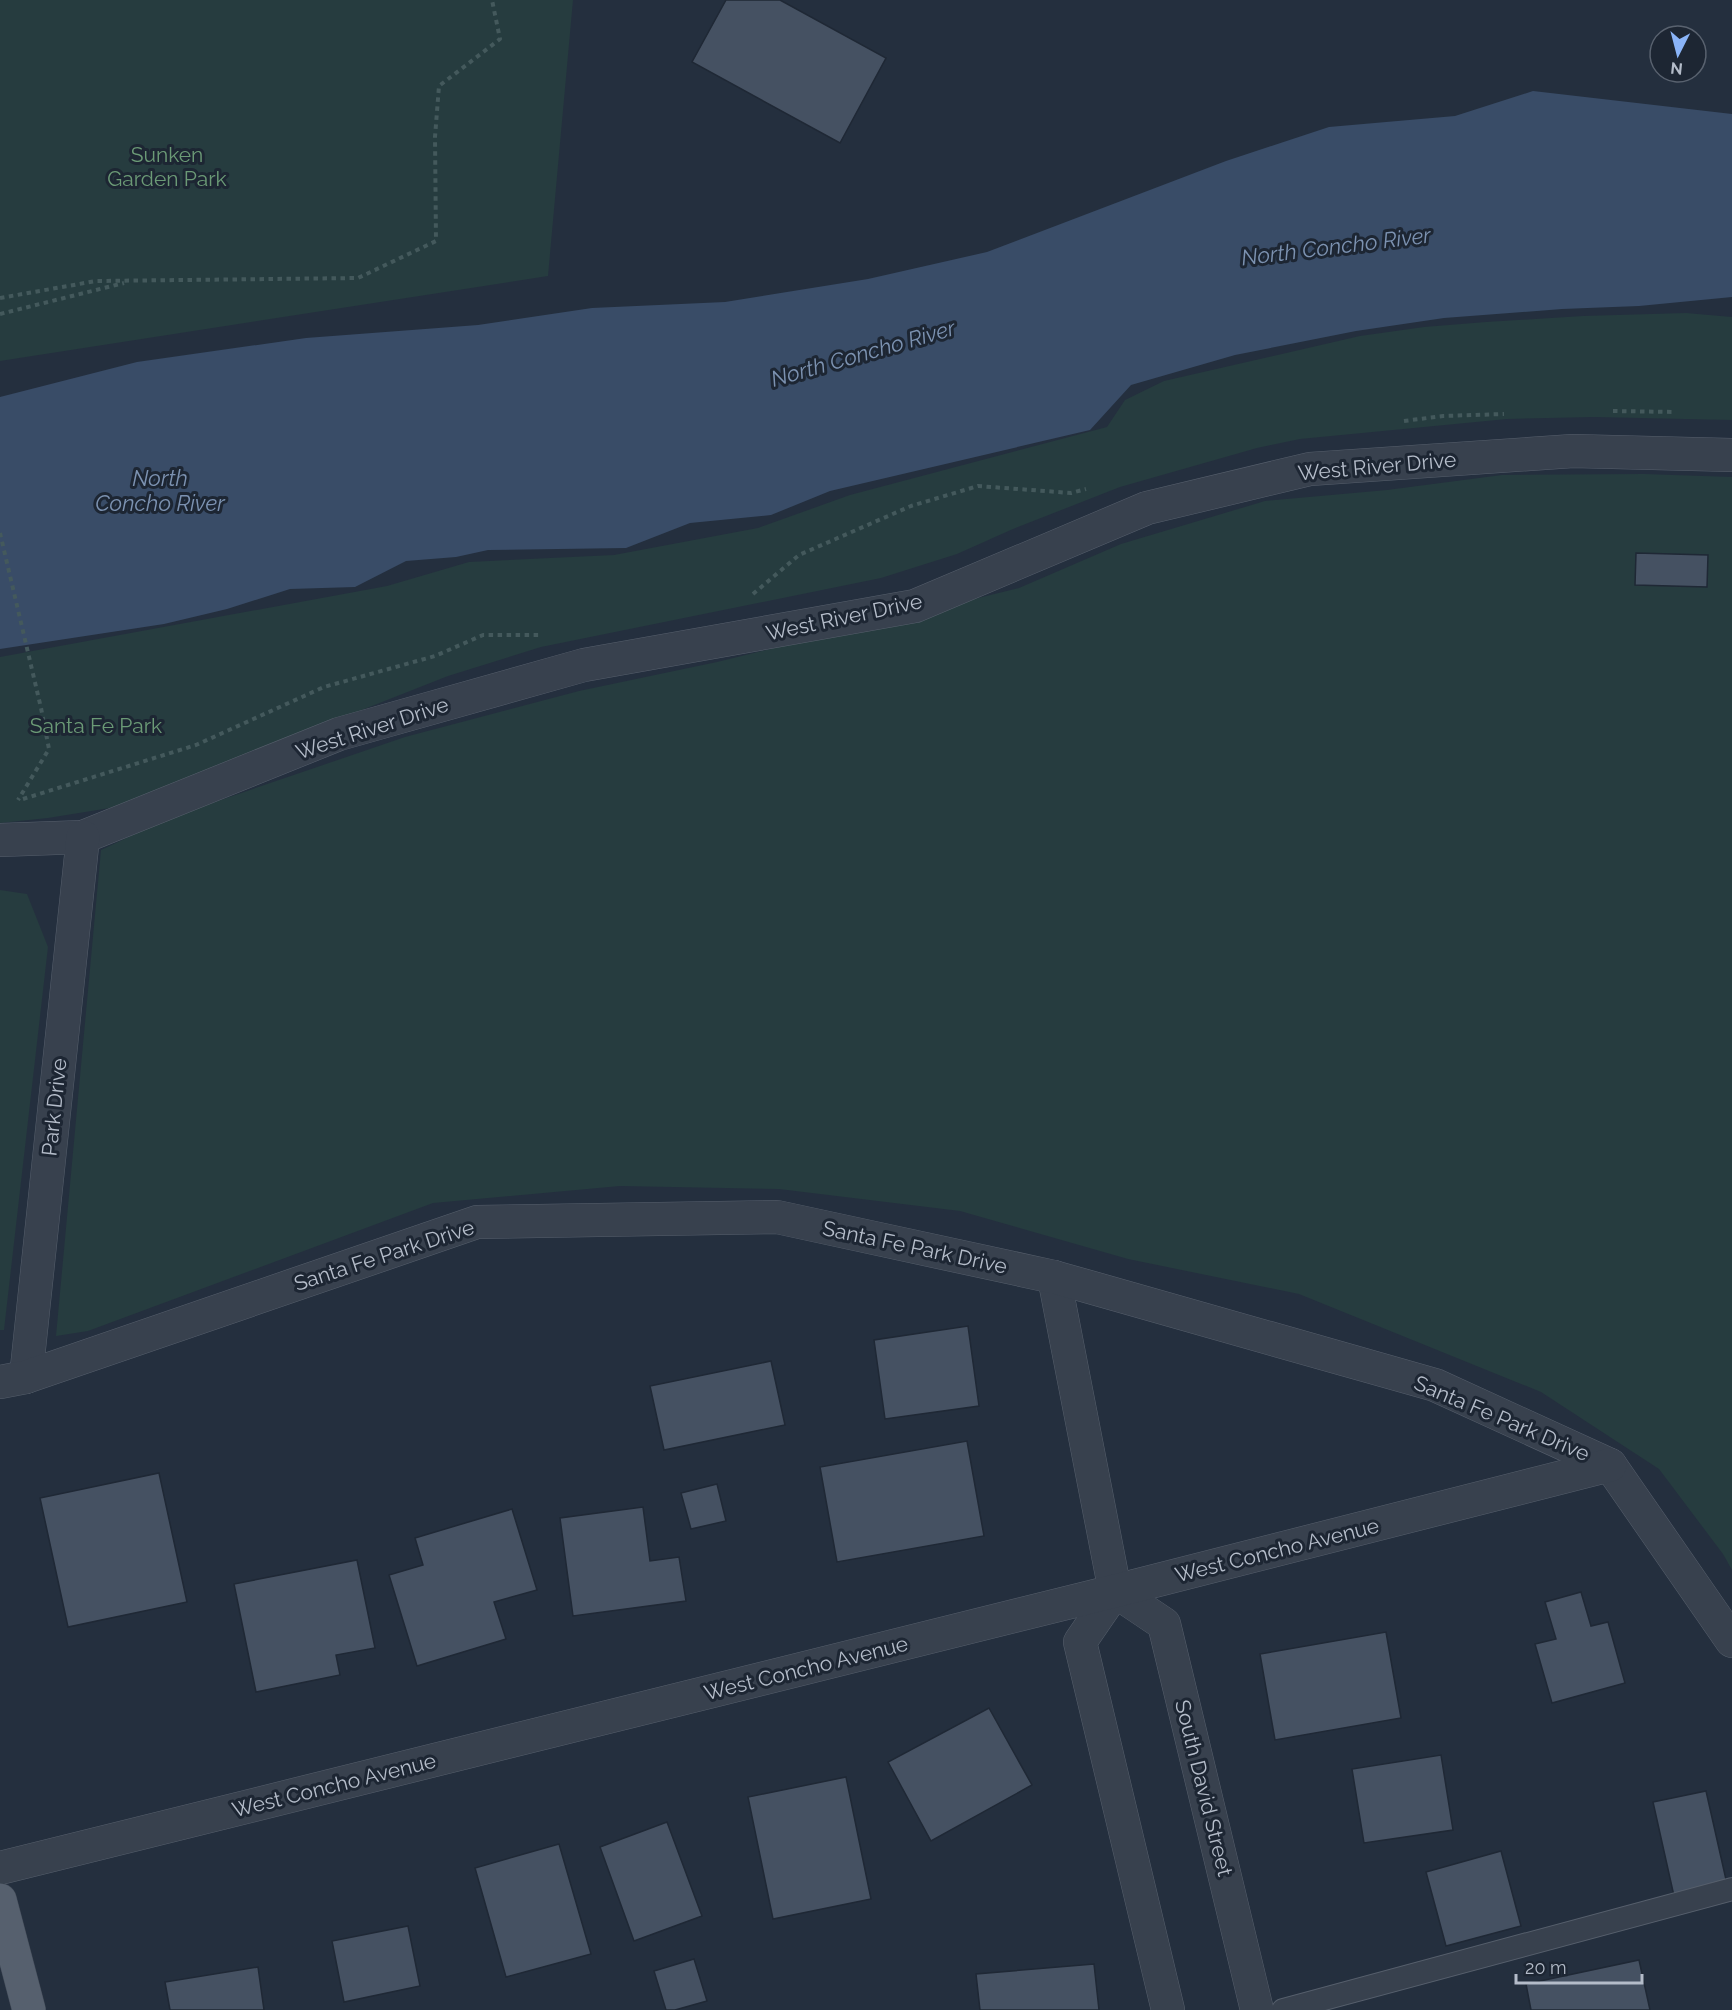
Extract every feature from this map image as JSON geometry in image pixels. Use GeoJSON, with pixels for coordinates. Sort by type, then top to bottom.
{"type":"FeatureCollection","features":[{"type":"Feature","properties":{"kind":"main road"},"geometry":{"type":"LineString","coordinates":[[0,1900],[29,2010]]}},
{"type":"Feature","properties":{"kind":"street","name":"West River Drive"},"geometry":{"type":"LineString","coordinates":[[0,840],[83,837],[339,734],[584,665],[915,606],[1147,508],[1310,469],[1572,451],[1732,455]]}},
{"type":"Feature","properties":{"kind":"street","name":"Park Drive"},"geometry":{"type":"LineString","coordinates":[[13,1380],[83,837]]}},
{"type":"Feature","properties":{"kind":"street","name":"Santa Fe Park Drive"},"geometry":{"type":"LineString","coordinates":[[13,1380],[477,1222],[777,1217],[1054,1277],[1435,1385],[1610,1465],[1732,1641]]}},
{"type":"Feature","properties":{"kind":"street"},"geometry":{"type":"LineString","coordinates":[[1054,1277],[1115,1592],[1080,1642],[1168,2010]]}},
{"type":"Feature","properties":{"kind":"street","name":"West Concho Avenue"},"geometry":{"type":"LineString","coordinates":[[0,1868],[1115,1592],[1610,1465]]}},
{"type":"Feature","properties":{"kind":"street","name":"South David Street"},"geometry":{"type":"LineString","coordinates":[[1115,1592],[1164,1624],[1257,2010]]}},
{"type":"Feature","properties":{"kind":"lane"},"geometry":{"type":"LineString","coordinates":[[1283,2010],[1732,1889]]}},
{"type":"Feature","properties":{"kind":"path"},"geometry":{"type":"LineString","coordinates":[[0,298],[96,281],[358,278],[436,241],[435,137],[439,86],[500,39],[492,0]]}},
{"type":"Feature","properties":{"kind":"path"},"geometry":{"type":"LineString","coordinates":[[0,314],[133,281]]}},
{"type":"Feature","properties":{"kind":"path"},"geometry":{"type":"LineString","coordinates":[[1607,411],[1676,412]]}},
{"type":"Feature","properties":{"kind":"path"},"geometry":{"type":"LineString","coordinates":[[1397,422],[1443,416],[1513,414]]}},
{"type":"Feature","properties":{"kind":"path"},"geometry":{"type":"LineString","coordinates":[[746,600],[799,555],[911,506],[978,486],[1071,494],[1092,487]]}},
{"type":"Feature","properties":{"kind":"path"},"geometry":{"type":"LineString","coordinates":[[0,533],[49,749],[19,800]]}},
{"type":"Feature","properties":{"kind":"path"},"geometry":{"type":"LineString","coordinates":[[10,802],[196,745],[324,687],[435,656],[483,635],[542,635]]}},
{"type":"Feature","properties":{"kind":"green space","name":"Sunken Garden Park"},"geometry":{"type":"Polygon","coordinates":[[[0,0],[573,0],[548,276],[0,361],[0,0]]]}},
{"type":"Feature","properties":{"kind":"green space","name":"Santa Fe Park"},"geometry":{"type":"Polygon","coordinates":[[[1686,313],[1732,317],[1732,420],[1594,417],[1507,419],[1300,439],[1257,448],[1120,487],[1013,529],[957,554],[881,578],[541,647],[448,676],[116,807],[0,823],[0,657],[387,586],[469,562],[614,555],[758,528],[850,495],[1107,427],[1125,400],[1164,381],[1360,336],[1424,327],[1486,322],[1686,313]]]}},
{"type":"Feature","properties":{"kind":"green space"},"geometry":{"type":"Polygon","coordinates":[[[1644,474],[1732,477],[1732,1570],[1723,1554],[1659,1469],[1541,1392],[1299,1294],[1128,1259],[960,1211],[779,1189],[620,1186],[433,1203],[88,1331],[56,1336],[101,850],[171,817],[405,737],[579,691],[717,662],[1019,588],[1121,544],[1265,501],[1387,490],[1502,475],[1644,474]]]}},
{"type":"Feature","properties":{"kind":"green space"},"geometry":{"type":"Polygon","coordinates":[[[0,890],[27,894],[48,947],[4,1330],[0,1330],[0,890]]]}},
{"type":"Feature","properties":{"kind":"water","name":"North Concho River"},"geometry":{"type":"Polygon","coordinates":[[[1533,91],[1732,114],[1732,297],[1639,306],[1444,318],[1356,331],[1235,355],[1131,385],[1090,430],[830,491],[771,515],[690,523],[626,548],[488,550],[456,557],[406,561],[355,587],[290,589],[227,609],[164,624],[0,649],[0,397],[137,362],[306,338],[478,325],[592,308],[725,302],[868,279],[987,252],[1226,161],[1329,127],[1455,116],[1533,91]]]}},
{"type":"Feature","properties":{"kind":"building"},"geometry":{"type":"Polygon","coordinates":[[[726,0],[780,0],[886,58],[840,143],[692,62],[726,0]]]}},
{"type":"Feature","properties":{"kind":"building"},"geometry":{"type":"Polygon","coordinates":[[[1636,553],[1708,555],[1707,587],[1635,585],[1636,553]]]}},
{"type":"Feature","properties":{"kind":"building"},"geometry":{"type":"Polygon","coordinates":[[[968,1326],[979,1406],[885,1419],[874,1340],[968,1326]]]}},
{"type":"Feature","properties":{"kind":"building"},"geometry":{"type":"Polygon","coordinates":[[[771,1361],[785,1425],[664,1450],[650,1386],[771,1361]]]}},
{"type":"Feature","properties":{"kind":"building"},"geometry":{"type":"Polygon","coordinates":[[[967,1441],[984,1536],[837,1562],[820,1467],[967,1441]]]}},
{"type":"Feature","properties":{"kind":"building"},"geometry":{"type":"Polygon","coordinates":[[[159,1473],[187,1602],[68,1627],[40,1498],[159,1473]]]}},
{"type":"Feature","properties":{"kind":"building"},"geometry":{"type":"Polygon","coordinates":[[[717,1484],[726,1521],[691,1529],[681,1493],[717,1484]]]}},
{"type":"Feature","properties":{"kind":"building"},"geometry":{"type":"Polygon","coordinates":[[[643,1507],[650,1561],[679,1557],[686,1601],[573,1616],[560,1518],[643,1507]]]}},
{"type":"Feature","properties":{"kind":"building"},"geometry":{"type":"Polygon","coordinates":[[[512,1509],[537,1590],[494,1602],[506,1639],[417,1666],[389,1575],[423,1565],[415,1538],[512,1509]]]}},
{"type":"Feature","properties":{"kind":"building"},"geometry":{"type":"Polygon","coordinates":[[[357,1560],[375,1648],[336,1655],[340,1675],[256,1692],[234,1584],[357,1560]]]}},
{"type":"Feature","properties":{"kind":"building"},"geometry":{"type":"Polygon","coordinates":[[[1581,1592],[1591,1626],[1608,1622],[1625,1683],[1552,1703],[1535,1644],[1556,1639],[1545,1602],[1581,1592]]]}},
{"type":"Feature","properties":{"kind":"building"},"geometry":{"type":"Polygon","coordinates":[[[1386,1632],[1401,1718],[1275,1740],[1260,1654],[1386,1632]]]}},
{"type":"Feature","properties":{"kind":"building"},"geometry":{"type":"Polygon","coordinates":[[[989,1708],[1032,1785],[931,1841],[888,1762],[989,1708]]]}},
{"type":"Feature","properties":{"kind":"building"},"geometry":{"type":"Polygon","coordinates":[[[1441,1755],[1453,1830],[1364,1843],[1352,1769],[1441,1755]]]}},
{"type":"Feature","properties":{"kind":"building"},"geometry":{"type":"Polygon","coordinates":[[[846,1777],[871,1899],[773,1919],[748,1797],[846,1777]]]}},
{"type":"Feature","properties":{"kind":"building"},"geometry":{"type":"Polygon","coordinates":[[[1706,1791],[1727,1884],[1674,1896],[1653,1802],[1706,1791]]]}},
{"type":"Feature","properties":{"kind":"building"},"geometry":{"type":"Polygon","coordinates":[[[667,1822],[702,1916],[634,1941],[600,1847],[667,1822]]]}},
{"type":"Feature","properties":{"kind":"building"},"geometry":{"type":"Polygon","coordinates":[[[559,1844],[591,1954],[506,1977],[475,1868],[559,1844]]]}},
{"type":"Feature","properties":{"kind":"building"},"geometry":{"type":"Polygon","coordinates":[[[1501,1851],[1521,1926],[1446,1946],[1426,1872],[1501,1851]]]}},
{"type":"Feature","properties":{"kind":"building"},"geometry":{"type":"Polygon","coordinates":[[[408,1926],[420,1986],[344,2002],[332,1941],[408,1926]]]}},
{"type":"Feature","properties":{"kind":"building"},"geometry":{"type":"Polygon","coordinates":[[[694,1959],[707,2001],[675,2010],[666,2010],[654,1971],[694,1959]]]}},
{"type":"Feature","properties":{"kind":"building"},"geometry":{"type":"Polygon","coordinates":[[[1639,1960],[1650,2010],[1531,2010],[1526,1984],[1639,1960]]]}},
{"type":"Feature","properties":{"kind":"building"},"geometry":{"type":"Polygon","coordinates":[[[1094,1964],[1099,2010],[980,2010],[976,1974],[1094,1964]]]}},
{"type":"Feature","properties":{"kind":"building"},"geometry":{"type":"Polygon","coordinates":[[[258,1967],[264,2010],[170,2010],[165,1982],[258,1967]]]}}]}
